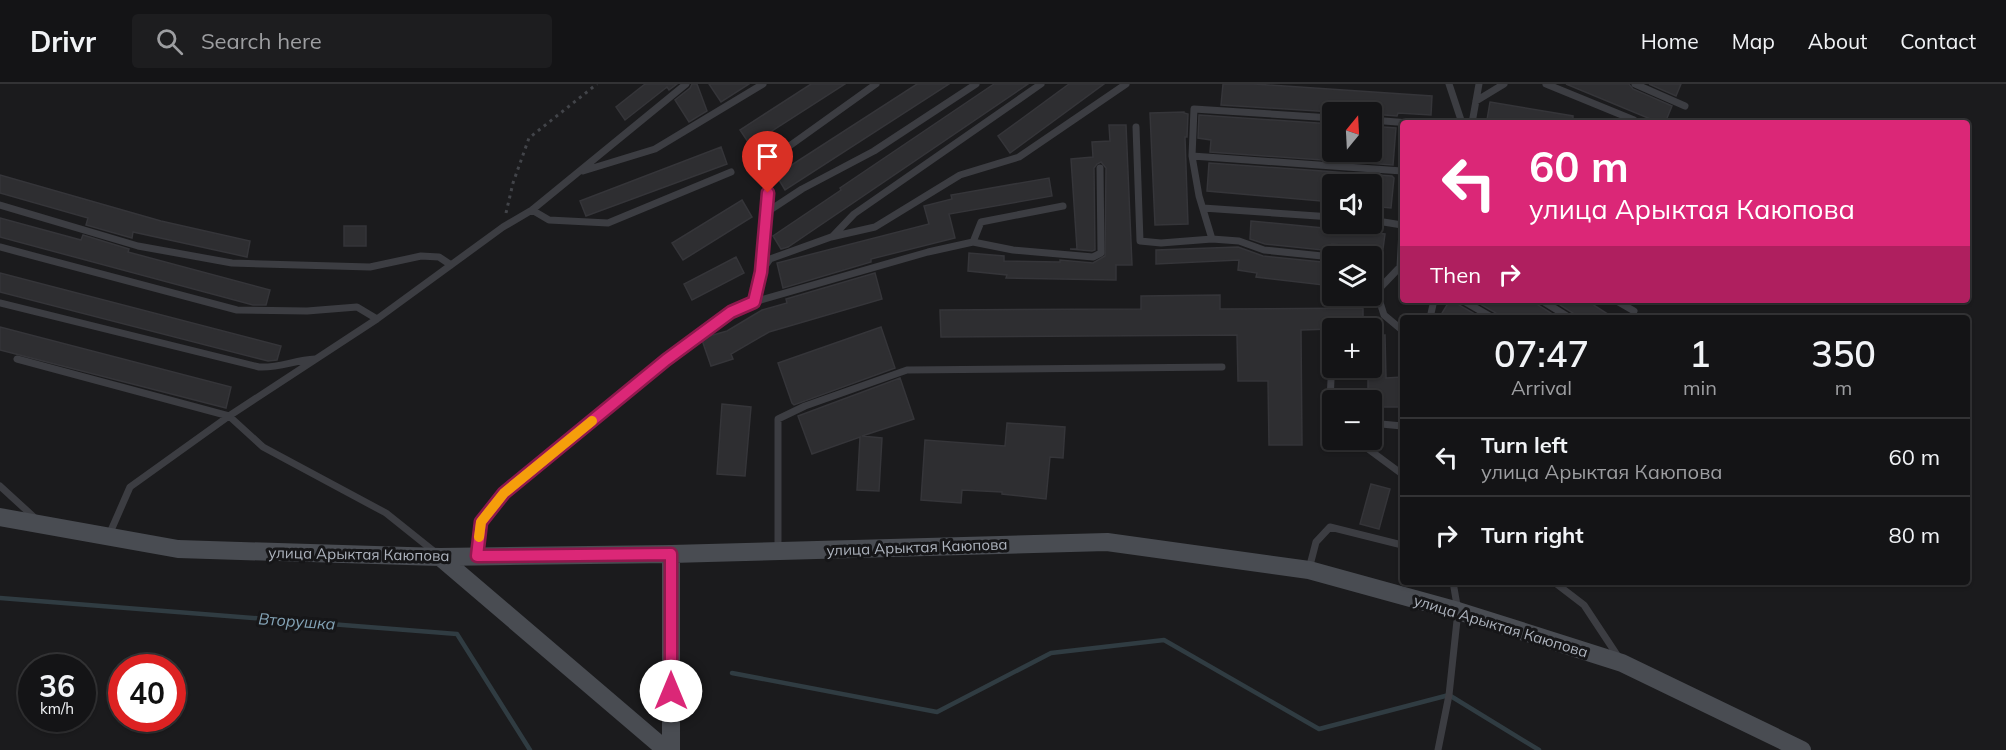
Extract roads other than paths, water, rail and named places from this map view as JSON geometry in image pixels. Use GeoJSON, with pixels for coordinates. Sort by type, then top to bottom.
{"type":"FeatureCollection","features":[{"type":"Feature","properties":{"kind":"street","name":"улица Арыктая Каюпова"},"geometry":{"type":"LineString","coordinates":[[0,517],[178,549],[440,557],[671,554],[1107,542],[1309,570],[1458,611],[1622,663],[1802,750]]}},
{"type":"Feature","properties":{"kind":"street"},"geometry":{"type":"LineString","coordinates":[[671,554],[671,750]]}},
{"type":"Feature","properties":{"kind":"street"},"geometry":{"type":"LineString","coordinates":[[440,557],[666,750]]}},
{"type":"Feature","properties":{"kind":"lane"},"geometry":{"type":"LineString","coordinates":[[108,537],[130,488],[229,416],[377,320],[503,226],[532,210],[686,84]]}},
{"type":"Feature","properties":{"kind":"lane"},"geometry":{"type":"LineString","coordinates":[[578,172],[655,149],[763,84]]}},
{"type":"Feature","properties":{"kind":"lane"},"geometry":{"type":"LineString","coordinates":[[754,302],[761,272],[770,174],[788,147],[876,84]]}},
{"type":"Feature","properties":{"kind":"lane"},"geometry":{"type":"LineString","coordinates":[[767,212],[802,189],[874,151],[976,84]]}},
{"type":"Feature","properties":{"kind":"lane"},"geometry":{"type":"LineString","coordinates":[[831,237],[854,214],[1041,84]]}},
{"type":"Feature","properties":{"kind":"lane"},"geometry":{"type":"LineString","coordinates":[[761,272],[770,259],[831,237],[875,227],[960,176],[1019,157],[1126,84]]}},
{"type":"Feature","properties":{"kind":"lane"},"geometry":{"type":"LineString","coordinates":[[1449,84],[1461,120]]}},
{"type":"Feature","properties":{"kind":"lane"},"geometry":{"type":"LineString","coordinates":[[1473,120],[1479,84]]}},
{"type":"Feature","properties":{"kind":"lane"},"geometry":{"type":"LineString","coordinates":[[1476,101],[1504,84]]}},
{"type":"Feature","properties":{"kind":"lane"},"geometry":{"type":"LineString","coordinates":[[1546,84],[1634,120]]}},
{"type":"Feature","properties":{"kind":"lane"},"geometry":{"type":"LineString","coordinates":[[1635,84],[1685,106]]}},
{"type":"Feature","properties":{"kind":"lane"},"geometry":{"type":"LineString","coordinates":[[1212,239],[1191,156],[1194,109],[1322,117]]}},
{"type":"Feature","properties":{"kind":"lane"},"geometry":{"type":"LineString","coordinates":[[1382,121],[1400,122]]}},
{"type":"Feature","properties":{"kind":"lane"},"geometry":{"type":"LineString","coordinates":[[1136,127],[1140,241],[1161,243],[1212,239],[1239,241],[1264,250],[1322,256]]}},
{"type":"Feature","properties":{"kind":"lane"},"geometry":{"type":"LineString","coordinates":[[1191,156],[1400,171]]}},
{"type":"Feature","properties":{"kind":"lane"},"geometry":{"type":"LineString","coordinates":[[477,556],[481,522],[504,493],[666,360],[731,312],[754,302],[928,252],[973,242],[1013,250],[1093,257],[1101,253],[1100,168]]}},
{"type":"Feature","properties":{"kind":"lane"},"geometry":{"type":"LineString","coordinates":[[532,210],[549,220],[608,223],[731,172]]}},
{"type":"Feature","properties":{"kind":"lane"},"geometry":{"type":"LineString","coordinates":[[0,205],[138,246],[232,263],[370,267],[421,256],[439,257],[451,265]]}},
{"type":"Feature","properties":{"kind":"lane"},"geometry":{"type":"LineString","coordinates":[[973,242],[981,222],[1063,206]]}},
{"type":"Feature","properties":{"kind":"lane"},"geometry":{"type":"LineString","coordinates":[[1203,208],[1322,216]]}},
{"type":"Feature","properties":{"kind":"lane"},"geometry":{"type":"LineString","coordinates":[[1382,222],[1400,225]]}},
{"type":"Feature","properties":{"kind":"lane"},"geometry":{"type":"LineString","coordinates":[[0,247],[237,310],[307,311],[357,308],[377,320]]}},
{"type":"Feature","properties":{"kind":"lane"},"geometry":{"type":"LineString","coordinates":[[1382,286],[1400,267]]}},
{"type":"Feature","properties":{"kind":"lane"},"geometry":{"type":"LineString","coordinates":[[0,303],[259,367],[276,368],[300,359],[318,358]]}},
{"type":"Feature","properties":{"kind":"lane"},"geometry":{"type":"LineString","coordinates":[[1467,303],[1488,315]]}},
{"type":"Feature","properties":{"kind":"lane"},"geometry":{"type":"LineString","coordinates":[[1546,303],[1565,315]]}},
{"type":"Feature","properties":{"kind":"lane"},"geometry":{"type":"LineString","coordinates":[[1621,303],[1634,311]]}},
{"type":"Feature","properties":{"kind":"lane"},"geometry":{"type":"LineString","coordinates":[[1382,306],[1384,315],[1400,328]]}},
{"type":"Feature","properties":{"kind":"lane"},"geometry":{"type":"LineString","coordinates":[[18,359],[229,416],[263,447],[386,513],[440,557]]}},
{"type":"Feature","properties":{"kind":"lane"},"geometry":{"type":"LineString","coordinates":[[778,551],[778,419],[806,406],[907,370],[1222,367]]}},
{"type":"Feature","properties":{"kind":"lane"},"geometry":{"type":"LineString","coordinates":[[1382,424],[1400,426]]}},
{"type":"Feature","properties":{"kind":"lane"},"geometry":{"type":"LineString","coordinates":[[1370,450],[1400,473]]}},
{"type":"Feature","properties":{"kind":"lane"},"geometry":{"type":"LineString","coordinates":[[0,486],[42,525]]}},
{"type":"Feature","properties":{"kind":"lane"},"geometry":{"type":"LineString","coordinates":[[1309,570],[1316,542],[1330,527],[1400,544]]}},
{"type":"Feature","properties":{"kind":"lane"},"geometry":{"type":"LineString","coordinates":[[1438,750],[1449,695],[1458,611],[1454,585]]}},
{"type":"Feature","properties":{"kind":"lane"},"geometry":{"type":"LineString","coordinates":[[1558,585],[1584,605],[1622,663]]}},
{"type":"Feature","properties":{"kind":"waterway","name":"Вторушка"},"geometry":{"type":"LineString","coordinates":[[0,598],[457,634],[530,750]]}},
{"type":"Feature","properties":{"kind":"waterway"},"geometry":{"type":"LineString","coordinates":[[732,673],[937,712],[1051,653],[1164,640],[1319,729],[1449,695],[1539,750]]}}]}
